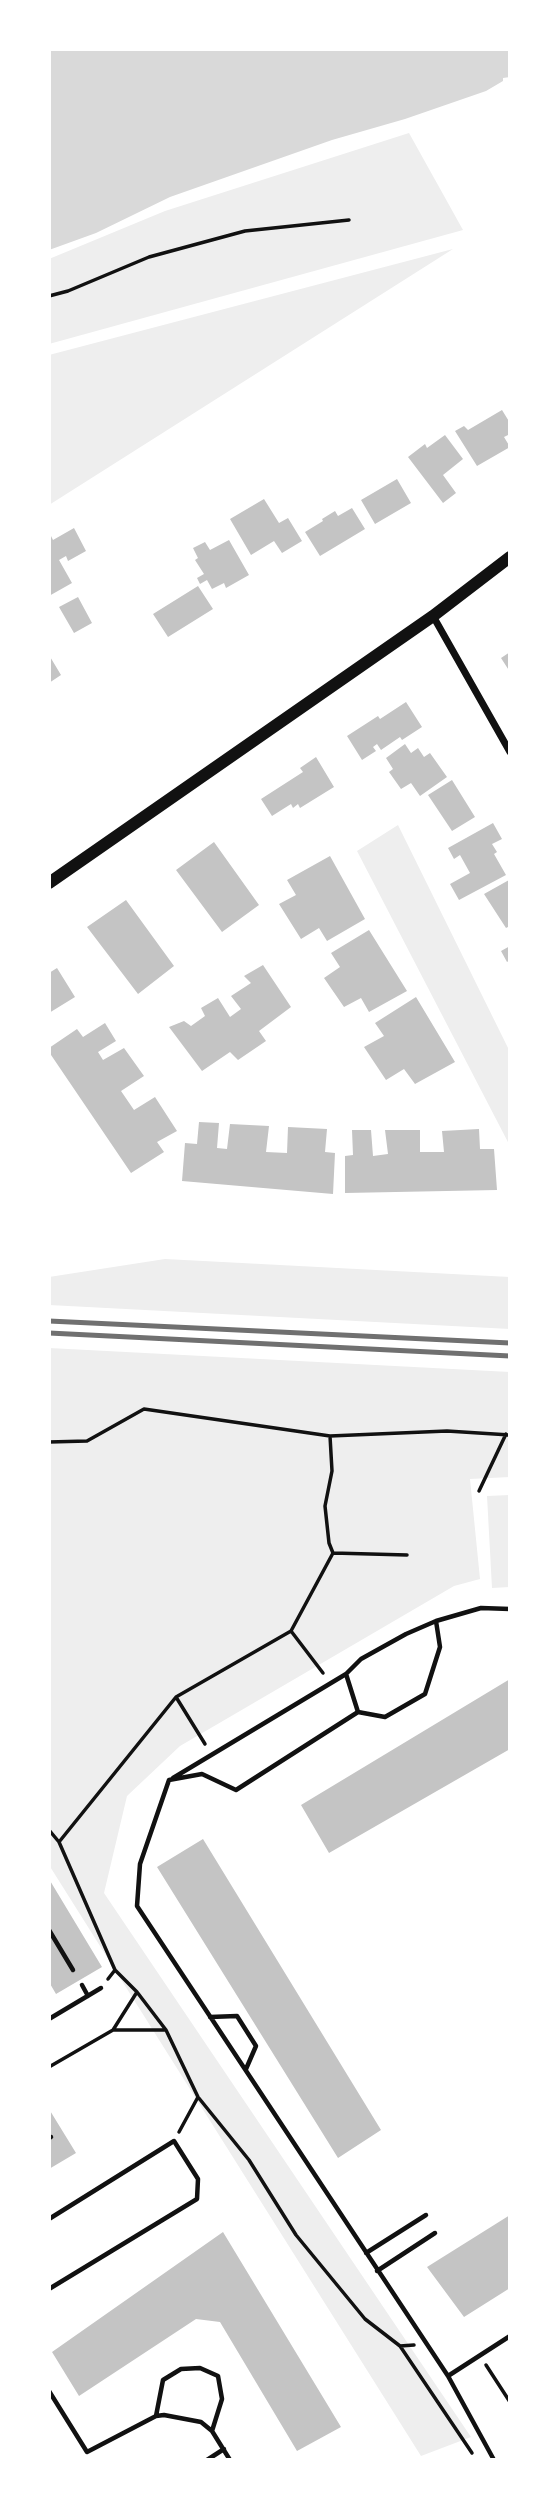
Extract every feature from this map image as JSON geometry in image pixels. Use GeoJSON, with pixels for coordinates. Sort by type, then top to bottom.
{"type":"FeatureCollection","features":[{"type":"Feature","properties":{"kind":"main road"},"geometry":{"type":"LineString","coordinates":[[49,883],[433,616],[510,557]]}},
{"type":"Feature","properties":{"kind":"street"},"geometry":{"type":"LineString","coordinates":[[433,616],[510,752]]}},
{"type":"Feature","properties":{"kind":"lane"},"geometry":{"type":"LineString","coordinates":[[494,2460],[448,2376],[137,1906],[140,1864],[169,1780],[330,1684],[346,1674],[361,1659],[406,1634],[436,1621],[481,1608],[510,1609]]}},
{"type":"Feature","properties":{"kind":"lane"},"geometry":{"type":"LineString","coordinates":[[169,1780],[202,1774],[236,1790],[358,1712],[385,1717],[425,1694],[440,1647],[436,1621]]}},
{"type":"Feature","properties":{"kind":"lane"},"geometry":{"type":"LineString","coordinates":[[346,1674],[358,1712]]}},
{"type":"Feature","properties":{"kind":"lane"},"geometry":{"type":"LineString","coordinates":[[49,1930],[73,1970]]}},
{"type":"Feature","properties":{"kind":"lane"},"geometry":{"type":"LineString","coordinates":[[82,1985],[88,1996]]}},
{"type":"Feature","properties":{"kind":"lane"},"geometry":{"type":"LineString","coordinates":[[49,2019],[101,1989]]}},
{"type":"Feature","properties":{"kind":"lane"},"geometry":{"type":"LineString","coordinates":[[211,2017],[237,2015],[256,2046],[245,2070]]}},
{"type":"Feature","properties":{"kind":"lane"},"geometry":{"type":"LineString","coordinates":[[49,2219],[174,2141],[198,2179],[197,2199],[49,2289]]}},
{"type":"Feature","properties":{"kind":"lane"},"geometry":{"type":"LineString","coordinates":[[366,2253],[426,2215]]}},
{"type":"Feature","properties":{"kind":"lane"},"geometry":{"type":"LineString","coordinates":[[377,2272],[435,2233]]}},
{"type":"Feature","properties":{"kind":"lane"},"geometry":{"type":"LineString","coordinates":[[448,2376],[510,2336]]}},
{"type":"Feature","properties":{"kind":"lane"},"geometry":{"type":"LineString","coordinates":[[156,2416],[163,2381],[181,2369],[200,2368],[218,2376],[222,2399],[212,2431]]}},
{"type":"Feature","properties":{"kind":"lane"},"geometry":{"type":"LineString","coordinates":[[50,2393],[87,2452],[156,2416],[164,2415],[201,2422],[212,2431],[230,2460]]}},
{"type":"Feature","properties":{"kind":"lane"},"geometry":{"type":"LineString","coordinates":[[207,2460],[224,2449]]}},
{"type":"Feature","properties":{"kind":"path"},"geometry":{"type":"LineString","coordinates":[[49,296],[68,291],[149,257],[245,231],[349,220]]}},
{"type":"Feature","properties":{"kind":"path"},"geometry":{"type":"LineString","coordinates":[[49,1442],[87,1441],[144,1409],[330,1436],[447,1430],[508,1435],[479,1491]]}},
{"type":"Feature","properties":{"kind":"path"},"geometry":{"type":"LineString","coordinates":[[330,1436],[332,1471],[325,1506],[329,1543],[333,1553]]}},
{"type":"Feature","properties":{"kind":"path"},"geometry":{"type":"LineString","coordinates":[[333,1553],[407,1555]]}},
{"type":"Feature","properties":{"kind":"path"},"geometry":{"type":"LineString","coordinates":[[58,1842],[176,1697],[291,1631],[333,1553]]}},
{"type":"Feature","properties":{"kind":"path"},"geometry":{"type":"LineString","coordinates":[[291,1631],[330,1684]]}},
{"type":"Feature","properties":{"kind":"path"},"geometry":{"type":"LineString","coordinates":[[176,1697],[212,1755]]}},
{"type":"Feature","properties":{"kind":"path"},"geometry":{"type":"LineString","coordinates":[[49,1830],[58,1842],[115,1970],[137,1992],[166,2031],[198,2097],[249,2160],[296,2235],[365,2319],[400,2346],[472,2453]]}},
{"type":"Feature","properties":{"kind":"path"},"geometry":{"type":"LineString","coordinates":[[101,1989],[115,1970]]}},
{"type":"Feature","properties":{"kind":"path"},"geometry":{"type":"LineString","coordinates":[[49,2067],[113,2030],[137,1992]]}},
{"type":"Feature","properties":{"kind":"path"},"geometry":{"type":"LineString","coordinates":[[113,2030],[166,2031]]}},
{"type":"Feature","properties":{"kind":"path"},"geometry":{"type":"LineString","coordinates":[[174,2141],[198,2097]]}},
{"type":"Feature","properties":{"kind":"path"},"geometry":{"type":"LineString","coordinates":[[400,2346],[426,2344]]}},
{"type":"Feature","properties":{"kind":"path"},"geometry":{"type":"LineString","coordinates":[[479,2355],[510,2402]]}},
{"type":"Feature","properties":{"kind":"shaded area"},"geometry":{"type":"Polygon","coordinates":[[[49,49],[510,49],[510,77],[503,78],[503,81],[486,91],[405,119],[332,140],[170,197],[96,233],[49,250],[49,49]]]}},
{"type":"Feature","properties":{"kind":"shaded area"},"geometry":{"type":"Polygon","coordinates":[[[409,133],[463,230],[49,344],[49,259],[165,211],[409,133]]]}},
{"type":"Feature","properties":{"kind":"shaded area"},"geometry":{"type":"Polygon","coordinates":[[[453,249],[49,505],[49,355],[453,249]]]}},
{"type":"Feature","properties":{"kind":"shaded area"},"geometry":{"type":"Polygon","coordinates":[[[398,825],[510,1052],[510,1146],[357,851],[398,825]]]}},
{"type":"Feature","properties":{"kind":"shaded area"},"geometry":{"type":"Polygon","coordinates":[[[165,1259],[510,1277],[510,1329],[49,1305],[49,1277],[165,1259]]]}},
{"type":"Feature","properties":{"kind":"shaded area"},"geometry":{"type":"Polygon","coordinates":[[[49,1348],[510,1372],[510,1477],[470,1479],[480,1579],[454,1586],[180,1746],[127,1796],[104,1893],[471,2437],[421,2456],[49,1865],[49,1348]]]}},
{"type":"Feature","properties":{"kind":"shaded area"},"geometry":{"type":"Polygon","coordinates":[[[510,1495],[510,1587],[492,1588],[487,1496],[510,1495]]]}},
{"type":"Feature","properties":{"kind":"building"},"geometry":{"type":"Polygon","coordinates":[[[502,410],[510,423],[510,434],[504,437],[510,447],[477,466],[455,431],[464,426],[468,430],[502,410]]]}},
{"type":"Feature","properties":{"kind":"building"},"geometry":{"type":"Polygon","coordinates":[[[445,435],[463,459],[443,475],[456,493],[443,503],[408,457],[425,444],[427,448],[445,435]]]}},
{"type":"Feature","properties":{"kind":"building"},"geometry":{"type":"Polygon","coordinates":[[[397,479],[411,503],[375,524],[361,500],[397,479]]]}},
{"type":"Feature","properties":{"kind":"building"},"geometry":{"type":"Polygon","coordinates":[[[264,499],[279,523],[288,518],[302,541],[282,553],[274,541],[251,555],[230,519],[264,499]]]}},
{"type":"Feature","properties":{"kind":"building"},"geometry":{"type":"Polygon","coordinates":[[[352,508],[365,529],[320,556],[305,532],[335,511],[338,516],[352,508]]]}},
{"type":"Feature","properties":{"kind":"building"},"geometry":{"type":"Polygon","coordinates":[[[74,528],[86,551],[68,561],[66,556],[59,560],[72,583],[49,596],[49,532],[53,540],[74,528]]]}},
{"type":"Feature","properties":{"kind":"building"},"geometry":{"type":"Polygon","coordinates":[[[229,540],[249,575],[226,588],[224,583],[212,589],[207,580],[200,584],[197,578],[204,574],[195,560],[198,558],[193,548],[205,542],[210,550],[229,540]]]}},
{"type":"Feature","properties":{"kind":"building"},"geometry":{"type":"Polygon","coordinates":[[[198,586],[213,609],[168,637],[153,614],[198,586]]]}},
{"type":"Feature","properties":{"kind":"building"},"geometry":{"type":"Polygon","coordinates":[[[78,597],[92,623],[74,633],[59,607],[78,597]]]}},
{"type":"Feature","properties":{"kind":"building"},"geometry":{"type":"Polygon","coordinates":[[[510,652],[510,672],[501,658],[510,652]]]}},
{"type":"Feature","properties":{"kind":"building"},"geometry":{"type":"Polygon","coordinates":[[[49,655],[61,675],[49,683],[49,655]]]}},
{"type":"Feature","properties":{"kind":"building"},"geometry":{"type":"Polygon","coordinates":[[[406,702],[422,727],[381,750],[377,744],[373,747],[376,751],[362,760],[347,736],[406,702]]]}},
{"type":"Feature","properties":{"kind":"building"},"geometry":{"type":"Polygon","coordinates":[[[405,744],[411,753],[418,748],[424,757],[430,753],[447,777],[420,796],[411,783],[401,789],[389,772],[393,769],[386,758],[405,744]]]}},
{"type":"Feature","properties":{"kind":"building"},"geometry":{"type":"Polygon","coordinates":[[[316,757],[334,787],[300,808],[298,804],[293,808],[291,804],[272,816],[261,799],[303,772],[300,768],[316,757]]]}},
{"type":"Feature","properties":{"kind":"building"},"geometry":{"type":"Polygon","coordinates":[[[452,780],[475,817],[452,831],[428,795],[452,780]]]}},
{"type":"Feature","properties":{"kind":"building"},"geometry":{"type":"Polygon","coordinates":[[[493,823],[502,839],[492,844],[497,852],[494,854],[506,875],[459,900],[450,884],[470,873],[460,855],[454,859],[448,848],[493,823]]]}},
{"type":"Feature","properties":{"kind":"building"},"geometry":{"type":"Polygon","coordinates":[[[214,842],[259,905],[222,932],[176,870],[214,842]]]}},
{"type":"Feature","properties":{"kind":"building"},"geometry":{"type":"Polygon","coordinates":[[[330,856],[365,919],[327,941],[319,928],[301,939],[279,904],[296,895],[287,880],[330,856]]]}},
{"type":"Feature","properties":{"kind":"building"},"geometry":{"type":"Polygon","coordinates":[[[509,880],[510,926],[506,928],[484,894],[509,880]]]}},
{"type":"Feature","properties":{"kind":"building"},"geometry":{"type":"Polygon","coordinates":[[[126,900],[174,966],[138,994],[87,927],[126,900]]]}},
{"type":"Feature","properties":{"kind":"building"},"geometry":{"type":"Polygon","coordinates":[[[369,930],[407,991],[369,1012],[361,998],[344,1007],[324,978],[340,967],[331,953],[369,930]]]}},
{"type":"Feature","properties":{"kind":"building"},"geometry":{"type":"Polygon","coordinates":[[[510,946],[510,960],[507,962],[501,951],[510,946]]]}},
{"type":"Feature","properties":{"kind":"building"},"geometry":{"type":"Polygon","coordinates":[[[263,965],[291,1007],[259,1031],[266,1041],[238,1060],[230,1052],[202,1071],[169,1027],[184,1021],[191,1026],[205,1016],[201,1008],[218,998],[230,1017],[241,1009],[231,996],[251,983],[244,976],[263,965]]]}},
{"type":"Feature","properties":{"kind":"building"},"geometry":{"type":"Polygon","coordinates":[[[57,968],[75,997],[49,1013],[49,973],[57,968]]]}},
{"type":"Feature","properties":{"kind":"building"},"geometry":{"type":"Polygon","coordinates":[[[416,997],[455,1062],[415,1084],[404,1069],[386,1080],[364,1047],[384,1036],[375,1023],[416,997]]]}},
{"type":"Feature","properties":{"kind":"building"},"geometry":{"type":"Polygon","coordinates":[[[105,1023],[116,1041],[98,1052],[103,1060],[124,1048],[144,1076],[121,1091],[134,1110],[155,1097],[177,1131],[157,1142],[164,1152],[131,1173],[49,1052],[49,1048],[77,1029],[83,1037],[105,1023]]]}},
{"type":"Feature","properties":{"kind":"building"},"geometry":{"type":"Polygon","coordinates":[[[199,1122],[219,1123],[217,1148],[227,1149],[230,1124],[269,1126],[266,1152],[287,1153],[288,1127],[327,1129],[325,1152],[335,1153],[333,1194],[182,1181],[185,1143],[197,1144],[199,1122]]]}},
{"type":"Feature","properties":{"kind":"building"},"geometry":{"type":"Polygon","coordinates":[[[479,1129],[480,1149],[494,1149],[497,1190],[345,1193],[345,1156],[353,1155],[352,1130],[371,1130],[373,1156],[388,1154],[385,1130],[420,1130],[420,1152],[444,1152],[442,1131],[479,1129]]]}},
{"type":"Feature","properties":{"kind":"building"},"geometry":{"type":"Polygon","coordinates":[[[510,1679],[510,1749],[329,1853],[301,1805],[510,1679]]]}},
{"type":"Feature","properties":{"kind":"building"},"geometry":{"type":"Polygon","coordinates":[[[203,1839],[381,2130],[338,2158],[157,1867],[203,1839]]]}},
{"type":"Feature","properties":{"kind":"building"},"geometry":{"type":"Polygon","coordinates":[[[49,1879],[102,1967],[56,1994],[49,1982],[49,1879]]]}},
{"type":"Feature","properties":{"kind":"building"},"geometry":{"type":"Polygon","coordinates":[[[49,2109],[76,2153],[49,2169],[49,2109]]]}},
{"type":"Feature","properties":{"kind":"building"},"geometry":{"type":"Polygon","coordinates":[[[510,2215],[510,2288],[464,2317],[427,2267],[510,2215]]]}},
{"type":"Feature","properties":{"kind":"building"},"geometry":{"type":"Polygon","coordinates":[[[223,2232],[341,2427],[297,2451],[220,2322],[196,2319],[79,2396],[52,2352],[223,2232]]]}},
{"type":"Feature","properties":{"kind":"railway"},"geometry":{"type":"LineString","coordinates":[[49,1321],[510,1343]]}},
{"type":"Feature","properties":{"kind":"railway"},"geometry":{"type":"LineString","coordinates":[[49,1333],[510,1356]]}}]}
